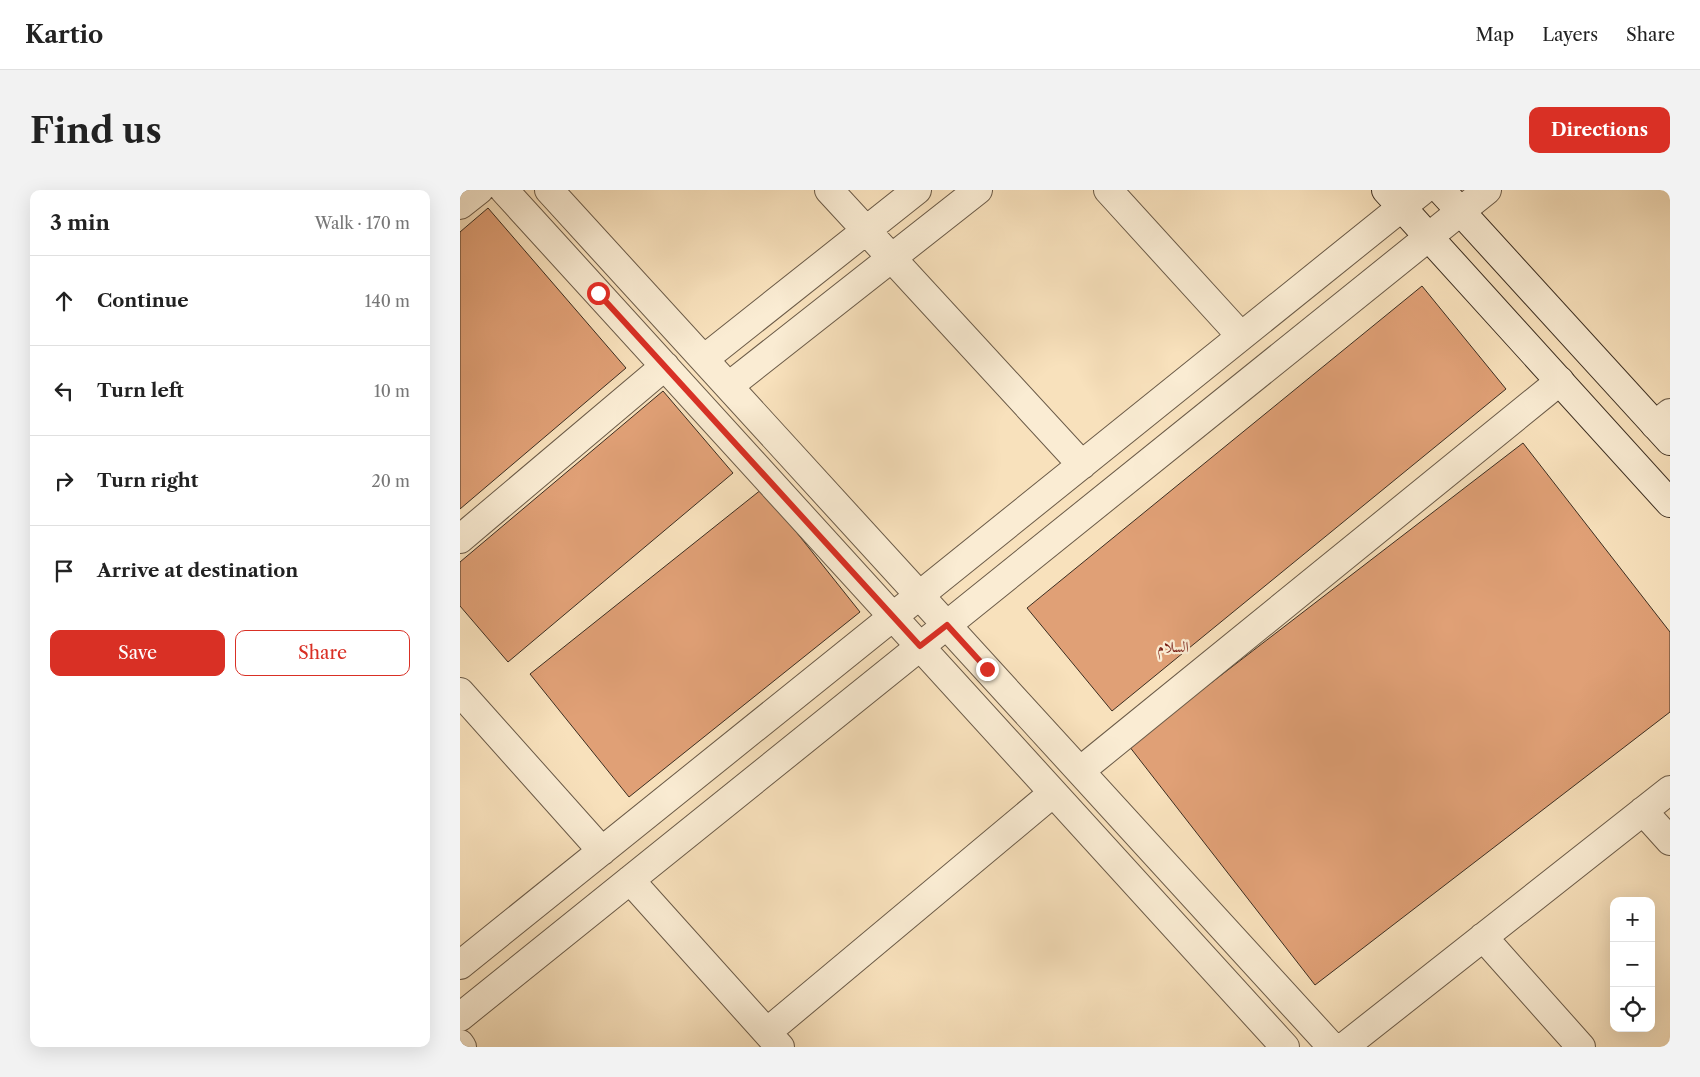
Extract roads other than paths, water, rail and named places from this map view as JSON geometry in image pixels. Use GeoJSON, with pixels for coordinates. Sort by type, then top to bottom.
{"type":"FeatureCollection","features":[{"type":"Feature","properties":{"kind":"street"},"geometry":{"type":"LineString","coordinates":[[460,205],[479,190]]}},
{"type":"Feature","properties":{"kind":"street"},"geometry":{"type":"LineString","coordinates":[[504,190],[1285,1047]]}},
{"type":"Feature","properties":{"kind":"street"},"geometry":{"type":"LineString","coordinates":[[549,190],[1332,1047]]}},
{"type":"Feature","properties":{"kind":"street"},"geometry":{"type":"LineString","coordinates":[[829,190],[1082,465]]}},
{"type":"Feature","properties":{"kind":"street"},"geometry":{"type":"LineString","coordinates":[[704,359],[917,190]]}},
{"type":"Feature","properties":{"kind":"street"},"geometry":{"type":"LineString","coordinates":[[729,386],[978,190]]}},
{"type":"Feature","properties":{"kind":"street"},"geometry":{"type":"LineString","coordinates":[[1108,190],[1241,336]]}},
{"type":"Feature","properties":{"kind":"street"},"geometry":{"type":"LineString","coordinates":[[1441,190],[1665,427]]}},
{"type":"Feature","properties":{"kind":"street"},"geometry":{"type":"LineString","coordinates":[[460,1017],[1487,190]]}},
{"type":"Feature","properties":{"kind":"street"},"geometry":{"type":"LineString","coordinates":[[460,965],[1241,336],[1404,196],[1430,236],[1670,503]]}},
{"type":"Feature","properties":{"kind":"street"},"geometry":{"type":"LineString","coordinates":[[460,539],[665,366]]}},
{"type":"Feature","properties":{"kind":"street"},"geometry":{"type":"LineString","coordinates":[[1080,771],[1560,381]]}},
{"type":"Feature","properties":{"kind":"street"},"geometry":{"type":"LineString","coordinates":[[460,692],[602,851]]}},
{"type":"Feature","properties":{"kind":"street"},"geometry":{"type":"LineString","coordinates":[[1344,1047],[1670,790]]}},
{"type":"Feature","properties":{"kind":"street"},"geometry":{"type":"LineString","coordinates":[[630,880],[773,1040],[1054,793]]}},
{"type":"Feature","properties":{"kind":"street"},"geometry":{"type":"LineString","coordinates":[[1643,811],[1670,841]]}},
{"type":"Feature","properties":{"kind":"street"},"geometry":{"type":"LineString","coordinates":[[1483,937],[1581,1047]]}},
{"type":"Feature","properties":{"kind":"district","name":"السلام"},"geometry":{"type":"Point","coordinates":[1173,646]}}]}
